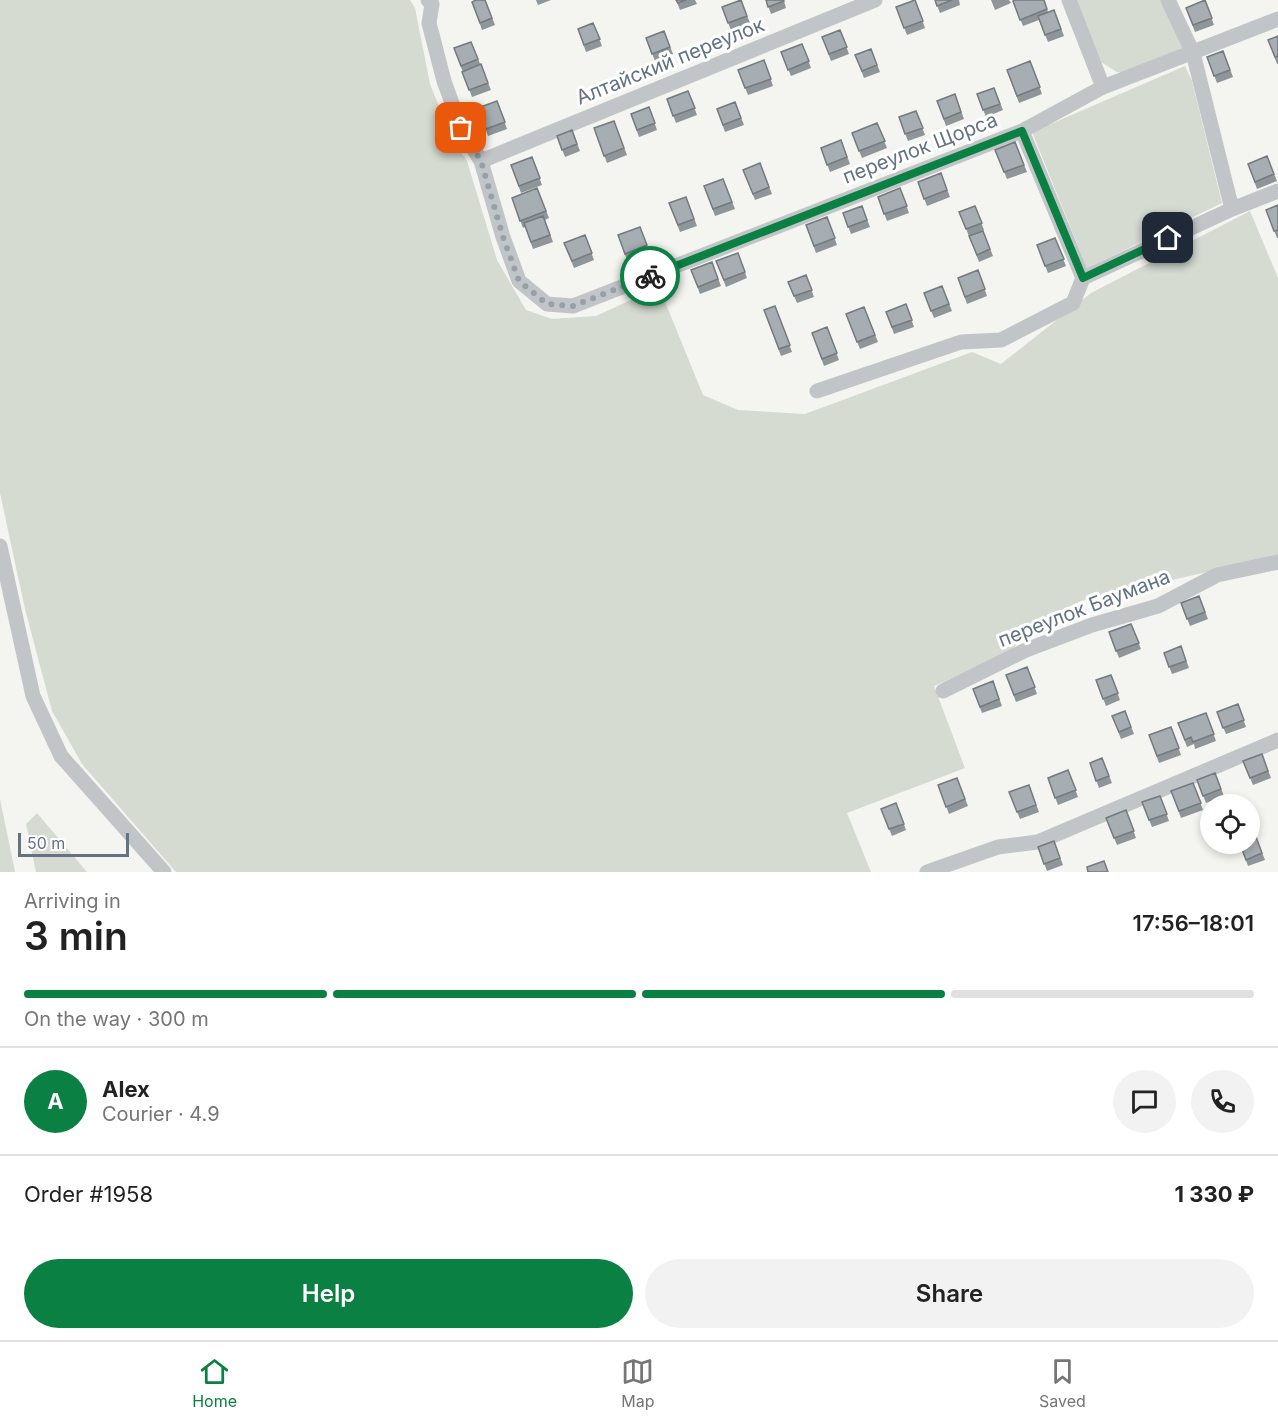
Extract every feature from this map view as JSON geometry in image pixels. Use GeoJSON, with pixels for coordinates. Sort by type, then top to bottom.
{"type":"FeatureCollection","features":[{"type":"Feature","properties":{"kind":"street","name":"Алтайский переулок"},"geometry":{"type":"LineString","coordinates":[[481,161],[875,0]]}},
{"type":"Feature","properties":{"kind":"street"},"geometry":{"type":"LineString","coordinates":[[1069,0],[1103,87]]}},
{"type":"Feature","properties":{"kind":"street"},"geometry":{"type":"LineString","coordinates":[[1168,0],[1193,53],[1232,209]]}},
{"type":"Feature","properties":{"kind":"street"},"geometry":{"type":"LineString","coordinates":[[434,1],[429,23],[444,81],[461,128],[481,161]]}},
{"type":"Feature","properties":{"kind":"street","name":"переулок Щорса"},"geometry":{"type":"LineString","coordinates":[[481,161],[503,237],[519,281],[547,304],[573,306],[1022,131],[1103,87],[1278,19]]}},
{"type":"Feature","properties":{"kind":"street"},"geometry":{"type":"LineString","coordinates":[[1022,131],[1083,278]]}},
{"type":"Feature","properties":{"kind":"street"},"geometry":{"type":"LineString","coordinates":[[818,391],[961,342],[1001,340],[1073,303],[1083,278],[1232,209],[1278,191]]}},
{"type":"Feature","properties":{"kind":"street"},"geometry":{"type":"LineString","coordinates":[[0,546],[33,696],[61,756],[164,872]]}},
{"type":"Feature","properties":{"kind":"street","name":"переулок Баумана"},"geometry":{"type":"LineString","coordinates":[[943,691],[1026,650],[1092,625],[1158,606],[1217,575],[1278,562]]}},
{"type":"Feature","properties":{"kind":"street"},"geometry":{"type":"LineString","coordinates":[[927,872],[998,846],[1038,842],[1278,740]]}},
{"type":"Feature","properties":{"kind":"shaded area"},"geometry":{"type":"Polygon","coordinates":[[[0,0],[410,0],[415,8],[430,84],[452,139],[467,161],[497,260],[526,310],[552,319],[596,316],[659,287],[703,395],[738,410],[805,414],[972,352],[1001,364],[1091,293],[1250,211],[1278,278],[1278,556],[1081,601],[1038,621],[1008,654],[934,686],[965,768],[847,813],[871,872],[176,872],[82,764],[52,711],[25,609],[0,493],[0,0]]]}},
{"type":"Feature","properties":{"kind":"shaded area"},"geometry":{"type":"Polygon","coordinates":[[[1075,0],[1164,0],[1186,47],[1130,73],[1117,72],[1101,62],[1075,0]]]}},
{"type":"Feature","properties":{"kind":"shaded area"},"geometry":{"type":"Polygon","coordinates":[[[1185,66],[1192,81],[1222,203],[1087,268],[1032,132],[1185,66]]]}},
{"type":"Feature","properties":{"kind":"shaded area"},"geometry":{"type":"Polygon","coordinates":[[[0,799],[15,872],[0,872],[0,799]]]}},
{"type":"Feature","properties":{"kind":"shaded area"},"geometry":{"type":"Polygon","coordinates":[[[37,813],[87,872],[36,872],[26,824],[37,813]]]}},
{"type":"Feature","properties":{"kind":"building"},"geometry":{"type":"Polygon","coordinates":[[[485,0],[492,18],[480,23],[472,2],[485,0]]]}},
{"type":"Feature","properties":{"kind":"building"},"geometry":{"type":"Polygon","coordinates":[[[741,0],[747,16],[728,23],[722,7],[741,0]]]}},
{"type":"Feature","properties":{"kind":"building"},"geometry":{"type":"Polygon","coordinates":[[[766,0],[783,0],[784,1],[768,7],[766,0]]]}},
{"type":"Feature","properties":{"kind":"building"},"geometry":{"type":"Polygon","coordinates":[[[915,0],[923,21],[904,28],[896,7],[915,0]]]}},
{"type":"Feature","properties":{"kind":"building"},"geometry":{"type":"Polygon","coordinates":[[[935,0],[952,0],[937,6],[935,0]]]}},
{"type":"Feature","properties":{"kind":"building"},"geometry":{"type":"Polygon","coordinates":[[[1044,0],[1047,9],[1020,20],[1013,1],[1044,0]]]}},
{"type":"Feature","properties":{"kind":"building"},"geometry":{"type":"Polygon","coordinates":[[[1205,0],[1212,18],[1193,25],[1186,8],[1205,0]]]}},
{"type":"Feature","properties":{"kind":"building"},"geometry":{"type":"Polygon","coordinates":[[[1054,10],[1061,29],[1045,35],[1038,16],[1054,10]]]}},
{"type":"Feature","properties":{"kind":"building"},"geometry":{"type":"Polygon","coordinates":[[[593,23],[600,39],[584,45],[578,29],[593,23]]]}},
{"type":"Feature","properties":{"kind":"building"},"geometry":{"type":"Polygon","coordinates":[[[840,30],[847,47],[829,54],[822,37],[840,30]]]}},
{"type":"Feature","properties":{"kind":"building"},"geometry":{"type":"Polygon","coordinates":[[[664,31],[670,47],[652,54],[646,38],[664,31]]]}},
{"type":"Feature","properties":{"kind":"building"},"geometry":{"type":"Polygon","coordinates":[[[1278,36],[1278,56],[1275,57],[1268,40],[1278,36]]]}},
{"type":"Feature","properties":{"kind":"building"},"geometry":{"type":"Polygon","coordinates":[[[471,42],[478,59],[461,66],[454,48],[471,42]]]}},
{"type":"Feature","properties":{"kind":"building"},"geometry":{"type":"Polygon","coordinates":[[[802,44],[809,61],[788,70],[781,52],[802,44]]]}},
{"type":"Feature","properties":{"kind":"building"},"geometry":{"type":"Polygon","coordinates":[[[871,49],[877,65],[862,71],[855,55],[871,49]]]}},
{"type":"Feature","properties":{"kind":"building"},"geometry":{"type":"Polygon","coordinates":[[[1223,51],[1230,70],[1214,76],[1207,57],[1223,51]]]}},
{"type":"Feature","properties":{"kind":"building"},"geometry":{"type":"Polygon","coordinates":[[[764,60],[771,79],[745,88],[738,70],[764,60]]]}},
{"type":"Feature","properties":{"kind":"building"},"geometry":{"type":"Polygon","coordinates":[[[1030,61],[1040,87],[1017,96],[1007,70],[1030,61]]]}},
{"type":"Feature","properties":{"kind":"building"},"geometry":{"type":"Polygon","coordinates":[[[481,64],[488,83],[469,90],[462,72],[481,64]]]}},
{"type":"Feature","properties":{"kind":"building"},"geometry":{"type":"Polygon","coordinates":[[[994,88],[1000,104],[983,110],[977,94],[994,88]]]}},
{"type":"Feature","properties":{"kind":"building"},"geometry":{"type":"Polygon","coordinates":[[[688,91],[695,108],[673,116],[667,99],[688,91]]]}},
{"type":"Feature","properties":{"kind":"building"},"geometry":{"type":"Polygon","coordinates":[[[955,94],[961,112],[944,119],[937,101],[955,94]]]}},
{"type":"Feature","properties":{"kind":"building"},"geometry":{"type":"Polygon","coordinates":[[[497,101],[505,122],[486,129],[478,108],[497,101]]]}},
{"type":"Feature","properties":{"kind":"building"},"geometry":{"type":"Polygon","coordinates":[[[735,102],[741,118],[723,125],[717,109],[735,102]]]}},
{"type":"Feature","properties":{"kind":"building"},"geometry":{"type":"Polygon","coordinates":[[[649,107],[655,123],[637,130],[631,114],[649,107]]]}},
{"type":"Feature","properties":{"kind":"building"},"geometry":{"type":"Polygon","coordinates":[[[916,111],[923,128],[905,134],[899,117],[916,111]]]}},
{"type":"Feature","properties":{"kind":"building"},"geometry":{"type":"Polygon","coordinates":[[[614,121],[624,148],[604,156],[594,128],[614,121]]]}},
{"type":"Feature","properties":{"kind":"building"},"geometry":{"type":"Polygon","coordinates":[[[877,123],[885,141],[859,151],[852,133],[877,123]]]}},
{"type":"Feature","properties":{"kind":"building"},"geometry":{"type":"Polygon","coordinates":[[[572,130],[577,144],[562,150],[557,136],[572,130]]]}},
{"type":"Feature","properties":{"kind":"building"},"geometry":{"type":"Polygon","coordinates":[[[841,140],[847,157],[827,165],[821,148],[841,140]]]}},
{"type":"Feature","properties":{"kind":"building"},"geometry":{"type":"Polygon","coordinates":[[[1015,142],[1024,165],[1004,172],[995,150],[1015,142]]]}},
{"type":"Feature","properties":{"kind":"building"},"geometry":{"type":"Polygon","coordinates":[[[1267,156],[1274,174],[1255,182],[1248,164],[1267,156]]]}},
{"type":"Feature","properties":{"kind":"building"},"geometry":{"type":"Polygon","coordinates":[[[532,157],[540,178],[519,186],[511,165],[532,157]]]}},
{"type":"Feature","properties":{"kind":"building"},"geometry":{"type":"Polygon","coordinates":[[[760,163],[769,187],[753,194],[743,170],[760,163]]]}},
{"type":"Feature","properties":{"kind":"building"},"geometry":{"type":"Polygon","coordinates":[[[941,173],[947,190],[924,199],[918,182],[941,173]]]}},
{"type":"Feature","properties":{"kind":"building"},"geometry":{"type":"Polygon","coordinates":[[[723,179],[732,202],[713,209],[704,186],[723,179]]]}},
{"type":"Feature","properties":{"kind":"building"},"geometry":{"type":"Polygon","coordinates":[[[537,188],[546,211],[520,221],[512,198],[537,188]]]}},
{"type":"Feature","properties":{"kind":"building"},"geometry":{"type":"Polygon","coordinates":[[[900,188],[907,206],[884,214],[878,197],[900,188]]]}},
{"type":"Feature","properties":{"kind":"building"},"geometry":{"type":"Polygon","coordinates":[[[686,197],[694,219],[678,225],[669,203],[686,197]]]}},
{"type":"Feature","properties":{"kind":"building"},"geometry":{"type":"Polygon","coordinates":[[[1278,205],[1278,230],[1274,231],[1266,210],[1278,205]]]}},
{"type":"Feature","properties":{"kind":"building"},"geometry":{"type":"Polygon","coordinates":[[[862,206],[867,220],[848,227],[843,213],[862,206]]]}},
{"type":"Feature","properties":{"kind":"building"},"geometry":{"type":"Polygon","coordinates":[[[975,206],[982,223],[966,229],[959,212],[975,206]]]}},
{"type":"Feature","properties":{"kind":"building"},"geometry":{"type":"Polygon","coordinates":[[[543,216],[550,235],[531,242],[524,223],[543,216]]]}},
{"type":"Feature","properties":{"kind":"building"},"geometry":{"type":"Polygon","coordinates":[[[827,217],[835,238],[814,246],[806,225],[827,217]]]}},
{"type":"Feature","properties":{"kind":"building"},"geometry":{"type":"Polygon","coordinates":[[[640,227],[647,245],[625,254],[618,235],[640,227]]]}},
{"type":"Feature","properties":{"kind":"building"},"geometry":{"type":"Polygon","coordinates":[[[983,231],[990,249],[977,255],[969,236],[983,231]]]}},
{"type":"Feature","properties":{"kind":"building"},"geometry":{"type":"Polygon","coordinates":[[[585,235],[592,253],[572,261],[564,243],[585,235]]]}},
{"type":"Feature","properties":{"kind":"building"},"geometry":{"type":"Polygon","coordinates":[[[1055,238],[1064,259],[1045,266],[1037,245],[1055,238]]]}},
{"type":"Feature","properties":{"kind":"building"},"geometry":{"type":"Polygon","coordinates":[[[738,253],[745,272],[724,280],[716,261],[738,253]]]}},
{"type":"Feature","properties":{"kind":"building"},"geometry":{"type":"Polygon","coordinates":[[[712,262],[718,279],[698,287],[691,270],[712,262]]]}},
{"type":"Feature","properties":{"kind":"building"},"geometry":{"type":"Polygon","coordinates":[[[978,270],[985,289],[965,297],[958,278],[978,270]]]}},
{"type":"Feature","properties":{"kind":"building"},"geometry":{"type":"Polygon","coordinates":[[[806,275],[812,290],[794,296],[788,282],[806,275]]]}},
{"type":"Feature","properties":{"kind":"building"},"geometry":{"type":"Polygon","coordinates":[[[942,286],[949,304],[931,311],[924,293],[942,286]]]}},
{"type":"Feature","properties":{"kind":"building"},"geometry":{"type":"Polygon","coordinates":[[[906,304],[912,320],[892,327],[886,312],[906,304]]]}},
{"type":"Feature","properties":{"kind":"building"},"geometry":{"type":"Polygon","coordinates":[[[775,306],[790,345],[779,349],[764,310],[775,306]]]}},
{"type":"Feature","properties":{"kind":"building"},"geometry":{"type":"Polygon","coordinates":[[[864,307],[875,335],[857,342],[846,314],[864,307]]]}},
{"type":"Feature","properties":{"kind":"building"},"geometry":{"type":"Polygon","coordinates":[[[827,327],[837,353],[822,359],[812,333],[827,327]]]}},
{"type":"Feature","properties":{"kind":"building"},"geometry":{"type":"Polygon","coordinates":[[[1199,596],[1205,612],[1187,619],[1181,603],[1199,596]]]}},
{"type":"Feature","properties":{"kind":"building"},"geometry":{"type":"Polygon","coordinates":[[[1131,624],[1139,643],[1116,651],[1109,632],[1131,624]]]}},
{"type":"Feature","properties":{"kind":"building"},"geometry":{"type":"Polygon","coordinates":[[[1181,646],[1186,661],[1169,667],[1164,653],[1181,646]]]}},
{"type":"Feature","properties":{"kind":"building"},"geometry":{"type":"Polygon","coordinates":[[[1027,667],[1035,687],[1014,695],[1006,675],[1027,667]]]}},
{"type":"Feature","properties":{"kind":"building"},"geometry":{"type":"Polygon","coordinates":[[[1111,675],[1118,693],[1103,699],[1096,680],[1111,675]]]}},
{"type":"Feature","properties":{"kind":"building"},"geometry":{"type":"Polygon","coordinates":[[[993,681],[999,699],[980,707],[973,689],[993,681]]]}},
{"type":"Feature","properties":{"kind":"building"},"geometry":{"type":"Polygon","coordinates":[[[1238,704],[1244,720],[1223,728],[1217,712],[1238,704]]]}},
{"type":"Feature","properties":{"kind":"building"},"geometry":{"type":"Polygon","coordinates":[[[1125,711],[1131,727],[1119,732],[1112,716],[1125,711]]]}},
{"type":"Feature","properties":{"kind":"building"},"geometry":{"type":"Polygon","coordinates":[[[1206,713],[1214,734],[1193,742],[1191,737],[1185,740],[1178,723],[1206,713]]]}},
{"type":"Feature","properties":{"kind":"building"},"geometry":{"type":"Polygon","coordinates":[[[1171,727],[1179,748],[1157,756],[1149,735],[1171,727]]]}},
{"type":"Feature","properties":{"kind":"building"},"geometry":{"type":"Polygon","coordinates":[[[1262,754],[1268,771],[1250,778],[1243,761],[1262,754]]]}},
{"type":"Feature","properties":{"kind":"building"},"geometry":{"type":"Polygon","coordinates":[[[1102,758],[1109,776],[1096,781],[1090,763],[1102,758]]]}},
{"type":"Feature","properties":{"kind":"building"},"geometry":{"type":"Polygon","coordinates":[[[1068,770],[1076,790],[1055,798],[1048,778],[1068,770]]]}},
{"type":"Feature","properties":{"kind":"building"},"geometry":{"type":"Polygon","coordinates":[[[1215,773],[1221,789],[1202,794],[1197,780],[1215,773]]]}},
{"type":"Feature","properties":{"kind":"building"},"geometry":{"type":"Polygon","coordinates":[[[957,778],[965,799],[946,807],[938,785],[957,778]]]}},
{"type":"Feature","properties":{"kind":"building"},"geometry":{"type":"Polygon","coordinates":[[[1193,783],[1200,803],[1179,811],[1171,791],[1193,783]]]}},
{"type":"Feature","properties":{"kind":"building"},"geometry":{"type":"Polygon","coordinates":[[[1029,785],[1036,805],[1017,812],[1009,792],[1029,785]]]}},
{"type":"Feature","properties":{"kind":"building"},"geometry":{"type":"Polygon","coordinates":[[[1160,796],[1167,814],[1149,820],[1142,802],[1160,796]]]}},
{"type":"Feature","properties":{"kind":"building"},"geometry":{"type":"Polygon","coordinates":[[[896,803],[904,824],[889,829],[881,809],[896,803]]]}},
{"type":"Feature","properties":{"kind":"building"},"geometry":{"type":"Polygon","coordinates":[[[1126,810],[1134,831],[1114,838],[1106,818],[1126,810]]]}},
{"type":"Feature","properties":{"kind":"building"},"geometry":{"type":"Polygon","coordinates":[[[1054,841],[1060,858],[1044,864],[1038,847],[1054,841]]]}},
{"type":"Feature","properties":{"kind":"building"},"geometry":{"type":"Polygon","coordinates":[[[1244,854],[1260,854],[1246,860],[1244,854]]]}},
{"type":"Feature","properties":{"kind":"building"},"geometry":{"type":"Polygon","coordinates":[[[1104,861],[1108,872],[1088,872],[1087,867],[1104,861]]]}},
{"type":"Feature","properties":{"kind":"way so far"},"geometry":{"type":"LineString","coordinates":[[461,128],[481,161],[503,237],[519,281],[547,304],[573,306],[650,276]]}},
{"type":"Feature","properties":{"kind":"route"},"geometry":{"type":"LineString","coordinates":[[650,276],[1022,131],[1083,278],[1168,238]]}}]}
